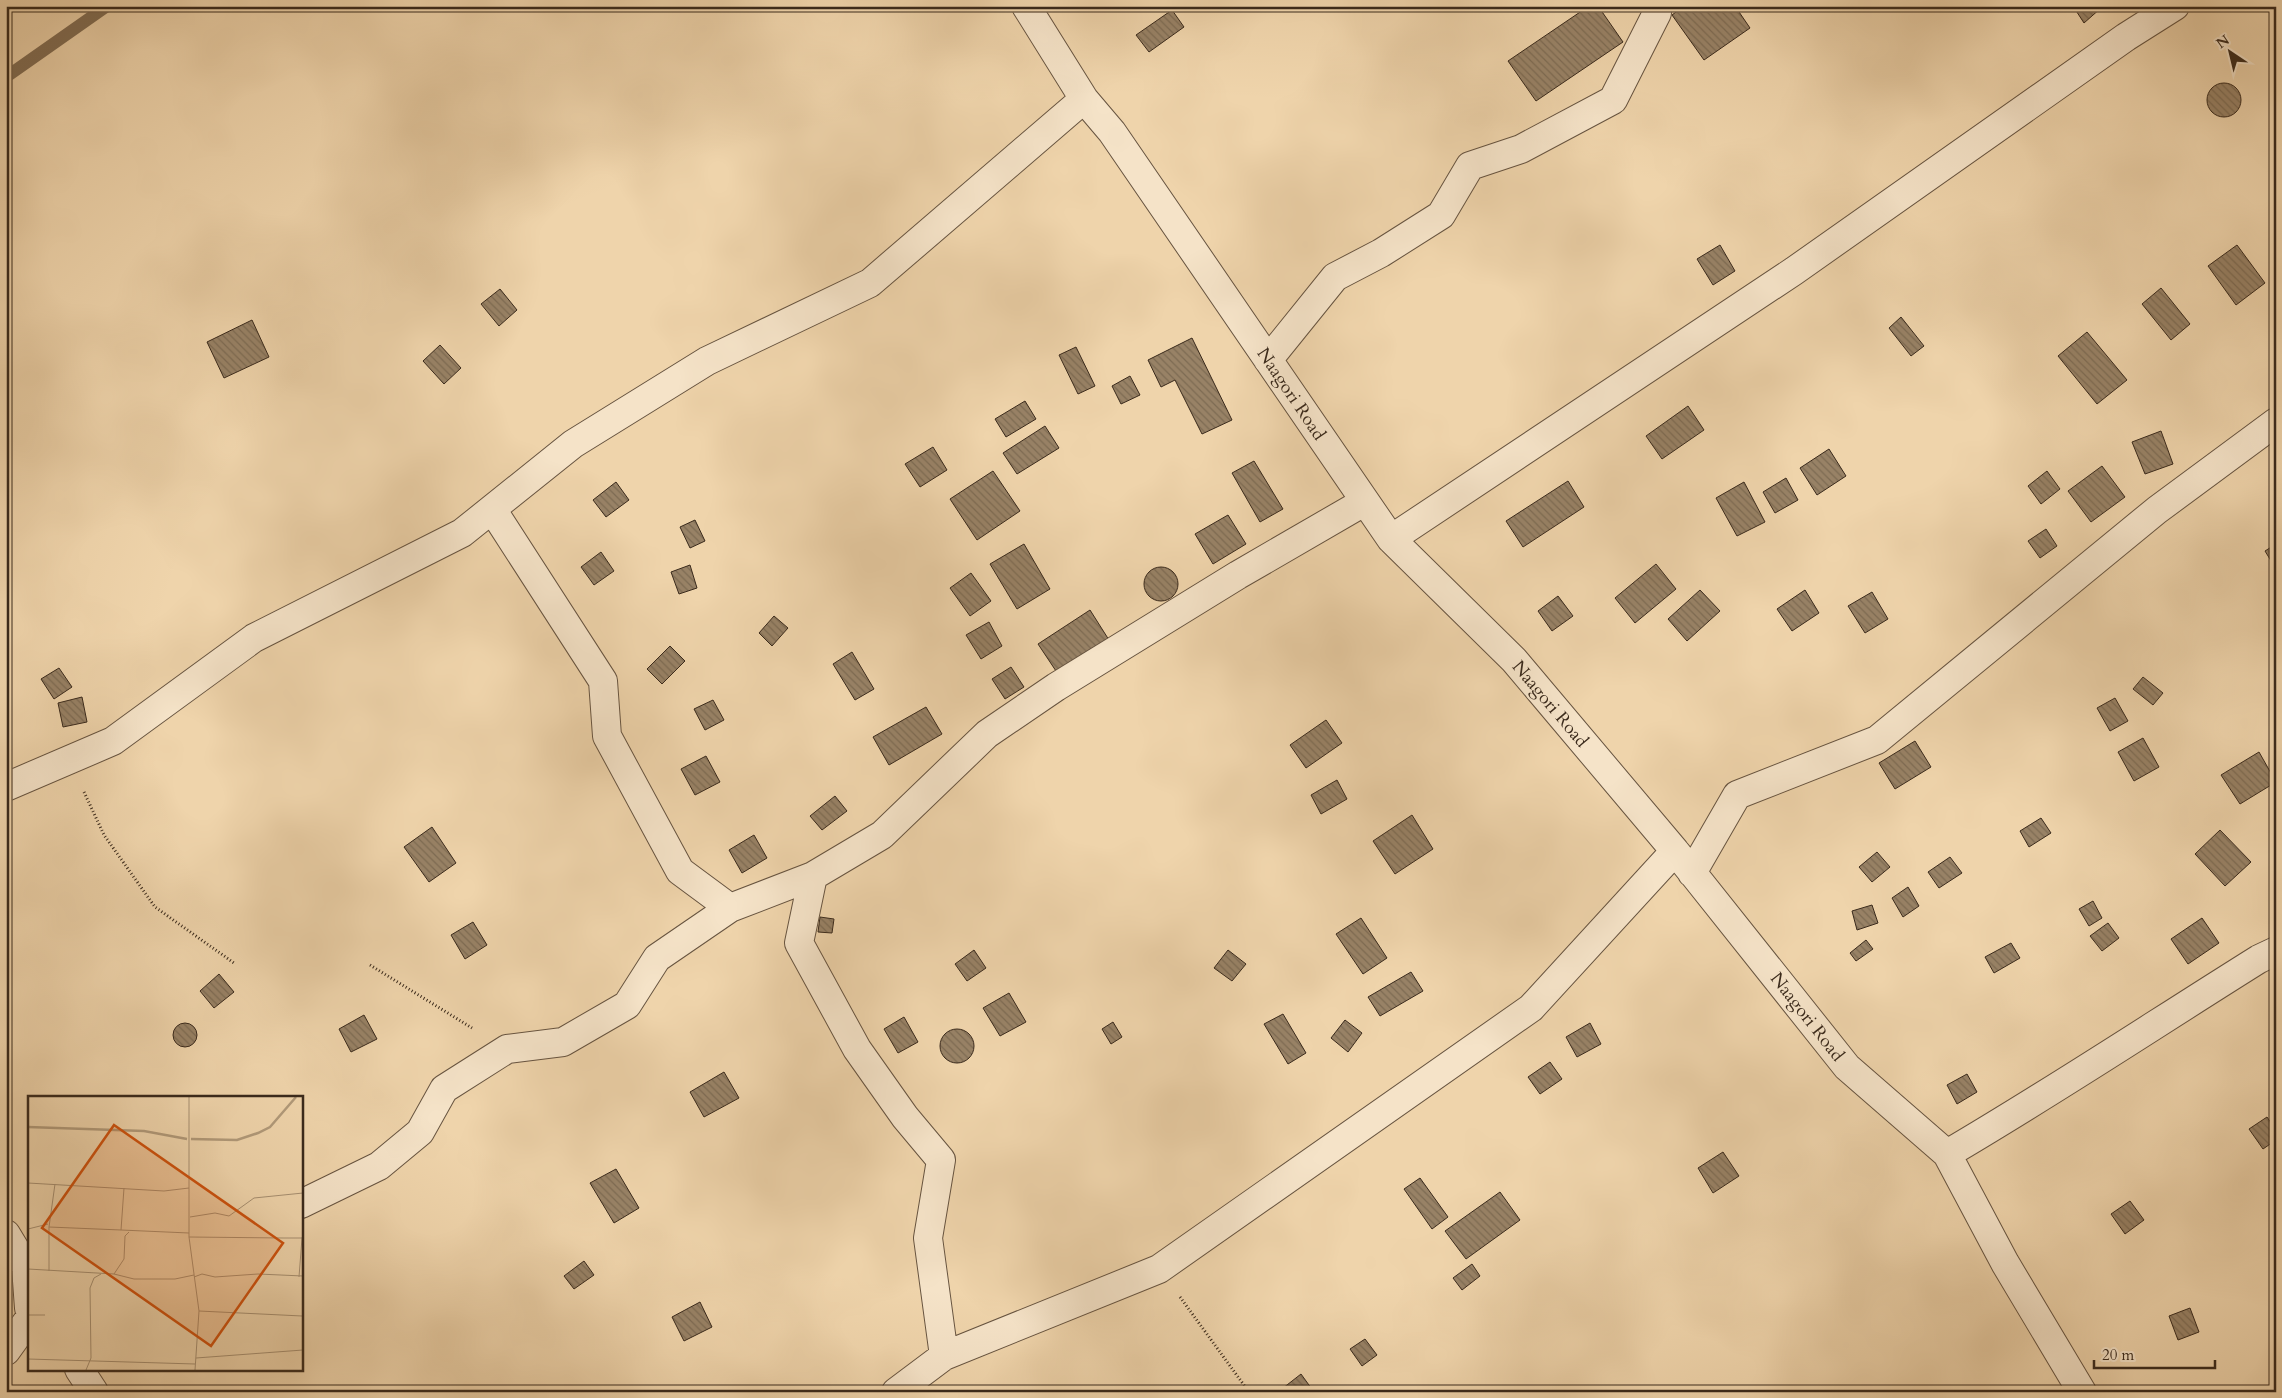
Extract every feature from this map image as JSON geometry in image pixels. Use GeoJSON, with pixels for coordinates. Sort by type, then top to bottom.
{"type":"FeatureCollection","features":[{"type":"Feature","properties":{"kind":"street","name":"Naagori Road"},"geometry":{"type":"LineString","coordinates":[[1026,6],[1084,99],[1112,132],[1391,539],[1514,660],[1675,852],[1846,1068],[1947,1154],[2005,1263],[2082,1392]]}},
{"type":"Feature","properties":{"kind":"street"},"geometry":{"type":"LineString","coordinates":[[1268,360],[1335,277],[1381,253],[1441,214],[1470,166],[1521,149],[1613,100],[1657,13],[1657,6]]}},
{"type":"Feature","properties":{"kind":"street"},"geometry":{"type":"LineString","coordinates":[[1391,539],[1794,271],[2118,42],[2175,6]]}},
{"type":"Feature","properties":{"kind":"street"},"geometry":{"type":"LineString","coordinates":[[6,788],[113,741],[254,638],[462,533],[573,444],[707,361],[870,282],[1084,99]]}},
{"type":"Feature","properties":{"kind":"street"},"geometry":{"type":"LineString","coordinates":[[1692,873],[1737,795],[1877,740],[2157,510],[2276,422]]}},
{"type":"Feature","properties":{"kind":"street"},"geometry":{"type":"LineString","coordinates":[[302,1204],[379,1166],[420,1132],[444,1088],[507,1049],[563,1042],[627,1005],[657,958],[730,908],[813,876],[882,835],[994,729],[1056,687],[1238,575],[1364,502]]}},
{"type":"Feature","properties":{"kind":"street"},"geometry":{"type":"LineString","coordinates":[[492,509],[603,681],[607,736],[680,871],[730,908]]}},
{"type":"Feature","properties":{"kind":"street"},"geometry":{"type":"LineString","coordinates":[[896,1392],[944,1356],[1159,1268],[1531,1008],[1675,852]]}},
{"type":"Feature","properties":{"kind":"street"},"geometry":{"type":"LineString","coordinates":[[813,876],[799,943],[858,1049],[905,1117],[941,1160],[928,1238],[944,1356]]}},
{"type":"Feature","properties":{"kind":"street"},"geometry":{"type":"LineString","coordinates":[[1947,1154],[2044,1097],[2082,1070],[2259,959],[2276,952]]}},
{"type":"Feature","properties":{"kind":"street"},"geometry":{"type":"LineString","coordinates":[[6,1234],[26,1268],[28,1295]]}},
{"type":"Feature","properties":{"kind":"street"},"geometry":{"type":"LineString","coordinates":[[6,1351],[28,1320]]}},
{"type":"Feature","properties":{"kind":"street"},"geometry":{"type":"LineString","coordinates":[[80,1370],[94,1392]]}},
{"type":"Feature","properties":{"kind":"path"},"geometry":{"type":"LineString","coordinates":[[69,760],[104,835],[155,907],[234,963]]}},
{"type":"Feature","properties":{"kind":"path"},"geometry":{"type":"LineString","coordinates":[[370,965],[507,1049]]}},
{"type":"Feature","properties":{"kind":"path"},"geometry":{"type":"LineString","coordinates":[[1159,1268],[1248,1392]]}},
{"type":"Feature","properties":{"kind":"building"},"geometry":{"type":"Polygon","coordinates":[[[1589,6],[1598,6],[1623,42],[1536,101],[1508,61],[1589,6]]]}},
{"type":"Feature","properties":{"kind":"building"},"geometry":{"type":"Polygon","coordinates":[[[1684,6],[1735,6],[1750,28],[1704,60],[1672,15],[1684,6]]]}},
{"type":"Feature","properties":{"kind":"building"},"geometry":{"type":"Polygon","coordinates":[[[2073,6],[2099,6],[2101,8],[2084,23],[2073,6]]]}},
{"type":"Feature","properties":{"kind":"building"},"geometry":{"type":"Polygon","coordinates":[[[1172,10],[1184,27],[1149,52],[1136,35],[1172,10]]]}},
{"type":"Feature","properties":{"kind":"building"},"geometry":{"type":"Polygon","coordinates":[[[2224,83],[2231,84],[2236,88],[2240,93],[2240,107],[2236,112],[2231,116],[2224,117],[2217,116],[2212,112],[2208,107],[2207,100],[2208,93],[2212,88],[2217,84],[2224,83]]]}},
{"type":"Feature","properties":{"kind":"building"},"geometry":{"type":"Polygon","coordinates":[[[1720,245],[1735,271],[1713,285],[1697,259],[1720,245]]]}},
{"type":"Feature","properties":{"kind":"building"},"geometry":{"type":"Polygon","coordinates":[[[2237,245],[2265,283],[2236,305],[2208,266],[2237,245]]]}},
{"type":"Feature","properties":{"kind":"building"},"geometry":{"type":"Polygon","coordinates":[[[2161,288],[2190,324],[2171,340],[2142,304],[2161,288]]]}},
{"type":"Feature","properties":{"kind":"building"},"geometry":{"type":"Polygon","coordinates":[[[500,289],[517,310],[499,326],[481,304],[500,289]]]}},
{"type":"Feature","properties":{"kind":"building"},"geometry":{"type":"Polygon","coordinates":[[[1901,317],[1924,346],[1911,356],[1889,328],[1901,317]]]}},
{"type":"Feature","properties":{"kind":"building"},"geometry":{"type":"Polygon","coordinates":[[[252,320],[269,357],[224,378],[207,342],[252,320]]]}},
{"type":"Feature","properties":{"kind":"building"},"geometry":{"type":"Polygon","coordinates":[[[2087,332],[2127,380],[2097,404],[2058,356],[2087,332]]]}},
{"type":"Feature","properties":{"kind":"building"},"geometry":{"type":"Polygon","coordinates":[[[1192,338],[1232,420],[1202,434],[1175,380],[1161,387],[1148,360],[1192,338]]]}},
{"type":"Feature","properties":{"kind":"building"},"geometry":{"type":"Polygon","coordinates":[[[440,345],[461,368],[444,384],[423,361],[440,345]]]}},
{"type":"Feature","properties":{"kind":"building"},"geometry":{"type":"Polygon","coordinates":[[[1076,347],[1095,386],[1078,394],[1059,355],[1076,347]]]}},
{"type":"Feature","properties":{"kind":"building"},"geometry":{"type":"Polygon","coordinates":[[[1130,376],[1140,395],[1121,404],[1112,386],[1130,376]]]}},
{"type":"Feature","properties":{"kind":"building"},"geometry":{"type":"Polygon","coordinates":[[[1025,401],[1036,419],[1006,437],[995,419],[1025,401]]]}},
{"type":"Feature","properties":{"kind":"building"},"geometry":{"type":"Polygon","coordinates":[[[1688,406],[1704,430],[1662,459],[1646,436],[1688,406]]]}},
{"type":"Feature","properties":{"kind":"building"},"geometry":{"type":"Polygon","coordinates":[[[1045,426],[1059,448],[1017,474],[1003,453],[1045,426]]]}},
{"type":"Feature","properties":{"kind":"building"},"geometry":{"type":"Polygon","coordinates":[[[2161,431],[2173,464],[2145,474],[2132,442],[2161,431]]]}},
{"type":"Feature","properties":{"kind":"building"},"geometry":{"type":"Polygon","coordinates":[[[933,447],[947,470],[920,487],[905,464],[933,447]]]}},
{"type":"Feature","properties":{"kind":"building"},"geometry":{"type":"Polygon","coordinates":[[[1829,449],[1846,476],[1817,495],[1800,468],[1829,449]]]}},
{"type":"Feature","properties":{"kind":"building"},"geometry":{"type":"Polygon","coordinates":[[[1254,461],[1283,509],[1260,522],[1232,473],[1254,461]]]}},
{"type":"Feature","properties":{"kind":"building"},"geometry":{"type":"Polygon","coordinates":[[[2102,466],[2125,497],[2091,522],[2068,491],[2102,466]]]}},
{"type":"Feature","properties":{"kind":"building"},"geometry":{"type":"Polygon","coordinates":[[[993,471],[1020,511],[977,540],[950,499],[993,471]]]}},
{"type":"Feature","properties":{"kind":"building"},"geometry":{"type":"Polygon","coordinates":[[[2047,471],[2060,489],[2041,504],[2028,486],[2047,471]]]}},
{"type":"Feature","properties":{"kind":"building"},"geometry":{"type":"Polygon","coordinates":[[[1786,478],[1798,500],[1775,513],[1763,492],[1786,478]]]}},
{"type":"Feature","properties":{"kind":"building"},"geometry":{"type":"Polygon","coordinates":[[[1568,481],[1584,507],[1523,547],[1506,521],[1568,481]]]}},
{"type":"Feature","properties":{"kind":"building"},"geometry":{"type":"Polygon","coordinates":[[[616,482],[629,500],[606,517],[593,500],[616,482]]]}},
{"type":"Feature","properties":{"kind":"building"},"geometry":{"type":"Polygon","coordinates":[[[1744,482],[1765,522],[1737,536],[1716,498],[1744,482]]]}},
{"type":"Feature","properties":{"kind":"building"},"geometry":{"type":"Polygon","coordinates":[[[1228,515],[1246,544],[1213,564],[1195,534],[1228,515]]]}},
{"type":"Feature","properties":{"kind":"building"},"geometry":{"type":"Polygon","coordinates":[[[695,520],[705,541],[690,548],[680,527],[695,520]]]}},
{"type":"Feature","properties":{"kind":"building"},"geometry":{"type":"Polygon","coordinates":[[[2046,529],[2057,546],[2040,558],[2028,541],[2046,529]]]}},
{"type":"Feature","properties":{"kind":"building"},"geometry":{"type":"Polygon","coordinates":[[[1024,544],[1050,589],[1017,609],[990,564],[1024,544]]]}},
{"type":"Feature","properties":{"kind":"building"},"geometry":{"type":"Polygon","coordinates":[[[2276,544],[2276,569],[2265,551],[2276,544]]]}},
{"type":"Feature","properties":{"kind":"building"},"geometry":{"type":"Polygon","coordinates":[[[601,552],[614,571],[594,585],[581,567],[601,552]]]}},
{"type":"Feature","properties":{"kind":"building"},"geometry":{"type":"Polygon","coordinates":[[[1656,564],[1676,589],[1635,623],[1615,598],[1656,564]]]}},
{"type":"Feature","properties":{"kind":"building"},"geometry":{"type":"Polygon","coordinates":[[[690,565],[697,588],[679,594],[671,572],[690,565]]]}},
{"type":"Feature","properties":{"kind":"building"},"geometry":{"type":"Polygon","coordinates":[[[1161,567],[1168,568],[1173,572],[1177,577],[1177,591],[1173,596],[1168,600],[1161,601],[1154,600],[1149,596],[1145,591],[1144,584],[1145,577],[1149,572],[1154,568],[1161,567]]]}},
{"type":"Feature","properties":{"kind":"building"},"geometry":{"type":"Polygon","coordinates":[[[971,573],[991,601],[970,616],[950,588],[971,573]]]}},
{"type":"Feature","properties":{"kind":"building"},"geometry":{"type":"Polygon","coordinates":[[[1700,590],[1720,611],[1687,641],[1668,619],[1700,590]]]}},
{"type":"Feature","properties":{"kind":"building"},"geometry":{"type":"Polygon","coordinates":[[[1805,590],[1819,613],[1792,631],[1777,609],[1805,590]]]}},
{"type":"Feature","properties":{"kind":"building"},"geometry":{"type":"Polygon","coordinates":[[[1872,592],[1888,619],[1865,633],[1848,606],[1872,592]]]}},
{"type":"Feature","properties":{"kind":"building"},"geometry":{"type":"Polygon","coordinates":[[[1558,596],[1573,616],[1552,631],[1538,611],[1558,596]]]}},
{"type":"Feature","properties":{"kind":"building"},"geometry":{"type":"Polygon","coordinates":[[[1090,610],[1109,640],[1058,674],[1038,644],[1090,610]]]}},
{"type":"Feature","properties":{"kind":"building"},"geometry":{"type":"Polygon","coordinates":[[[774,616],[788,628],[772,646],[759,633],[774,616]]]}},
{"type":"Feature","properties":{"kind":"building"},"geometry":{"type":"Polygon","coordinates":[[[989,622],[1002,646],[981,659],[966,635],[989,622]]]}},
{"type":"Feature","properties":{"kind":"building"},"geometry":{"type":"Polygon","coordinates":[[[670,646],[685,661],[662,684],[647,669],[670,646]]]}},
{"type":"Feature","properties":{"kind":"building"},"geometry":{"type":"Polygon","coordinates":[[[852,652],[874,689],[855,700],[833,664],[852,652]]]}},
{"type":"Feature","properties":{"kind":"building"},"geometry":{"type":"Polygon","coordinates":[[[1011,667],[1024,687],[1005,699],[992,679],[1011,667]]]}},
{"type":"Feature","properties":{"kind":"building"},"geometry":{"type":"Polygon","coordinates":[[[59,668],[72,687],[54,699],[41,679],[59,668]]]}},
{"type":"Feature","properties":{"kind":"building"},"geometry":{"type":"Polygon","coordinates":[[[2143,677],[2163,693],[2153,705],[2133,689],[2143,677]]]}},
{"type":"Feature","properties":{"kind":"building"},"geometry":{"type":"Polygon","coordinates":[[[82,697],[87,722],[63,727],[58,703],[82,697]]]}},
{"type":"Feature","properties":{"kind":"building"},"geometry":{"type":"Polygon","coordinates":[[[2115,698],[2128,721],[2110,731],[2097,708],[2115,698]]]}},
{"type":"Feature","properties":{"kind":"building"},"geometry":{"type":"Polygon","coordinates":[[[713,700],[724,720],[705,730],[694,709],[713,700]]]}},
{"type":"Feature","properties":{"kind":"building"},"geometry":{"type":"Polygon","coordinates":[[[926,707],[942,734],[889,765],[873,737],[926,707]]]}},
{"type":"Feature","properties":{"kind":"building"},"geometry":{"type":"Polygon","coordinates":[[[1326,720],[1342,743],[1306,768],[1290,745],[1326,720]]]}},
{"type":"Feature","properties":{"kind":"building"},"geometry":{"type":"Polygon","coordinates":[[[2143,738],[2159,767],[2134,781],[2118,752],[2143,738]]]}},
{"type":"Feature","properties":{"kind":"building"},"geometry":{"type":"Polygon","coordinates":[[[1915,741],[1931,767],[1895,789],[1879,763],[1915,741]]]}},
{"type":"Feature","properties":{"kind":"building"},"geometry":{"type":"Polygon","coordinates":[[[2259,752],[2276,782],[2240,804],[2221,775],[2259,752]]]}},
{"type":"Feature","properties":{"kind":"building"},"geometry":{"type":"Polygon","coordinates":[[[706,756],[720,782],[695,795],[681,769],[706,756]]]}},
{"type":"Feature","properties":{"kind":"building"},"geometry":{"type":"Polygon","coordinates":[[[1337,780],[1347,799],[1321,814],[1311,795],[1337,780]]]}},
{"type":"Feature","properties":{"kind":"building"},"geometry":{"type":"Polygon","coordinates":[[[835,796],[847,811],[822,830],[810,816],[835,796]]]}},
{"type":"Feature","properties":{"kind":"building"},"geometry":{"type":"Polygon","coordinates":[[[1412,815],[1433,849],[1395,874],[1373,841],[1412,815]]]}},
{"type":"Feature","properties":{"kind":"building"},"geometry":{"type":"Polygon","coordinates":[[[2041,818],[2051,833],[2029,847],[2020,831],[2041,818]]]}},
{"type":"Feature","properties":{"kind":"building"},"geometry":{"type":"Polygon","coordinates":[[[432,827],[456,863],[429,882],[404,847],[432,827]]]}},
{"type":"Feature","properties":{"kind":"building"},"geometry":{"type":"Polygon","coordinates":[[[2220,830],[2251,862],[2225,886],[2195,854],[2220,830]]]}},
{"type":"Feature","properties":{"kind":"building"},"geometry":{"type":"Polygon","coordinates":[[[754,835],[767,858],[742,873],[729,850],[754,835]]]}},
{"type":"Feature","properties":{"kind":"building"},"geometry":{"type":"Polygon","coordinates":[[[1877,852],[1890,867],[1872,882],[1859,867],[1877,852]]]}},
{"type":"Feature","properties":{"kind":"building"},"geometry":{"type":"Polygon","coordinates":[[[1950,857],[1962,873],[1939,888],[1928,872],[1950,857]]]}},
{"type":"Feature","properties":{"kind":"building"},"geometry":{"type":"Polygon","coordinates":[[[1908,887],[1919,906],[1903,917],[1892,898],[1908,887]]]}},
{"type":"Feature","properties":{"kind":"building"},"geometry":{"type":"Polygon","coordinates":[[[2093,901],[2102,918],[2089,926],[2079,909],[2093,901]]]}},
{"type":"Feature","properties":{"kind":"building"},"geometry":{"type":"Polygon","coordinates":[[[1872,905],[1878,923],[1857,930],[1852,911],[1872,905]]]}},
{"type":"Feature","properties":{"kind":"building"},"geometry":{"type":"Polygon","coordinates":[[[820,917],[834,919],[832,933],[818,932],[820,917]]]}},
{"type":"Feature","properties":{"kind":"building"},"geometry":{"type":"Polygon","coordinates":[[[1361,918],[1387,958],[1363,974],[1336,934],[1361,918]]]}},
{"type":"Feature","properties":{"kind":"building"},"geometry":{"type":"Polygon","coordinates":[[[2202,918],[2219,943],[2188,964],[2171,939],[2202,918]]]}},
{"type":"Feature","properties":{"kind":"building"},"geometry":{"type":"Polygon","coordinates":[[[473,922],[487,945],[465,959],[451,935],[473,922]]]}},
{"type":"Feature","properties":{"kind":"building"},"geometry":{"type":"Polygon","coordinates":[[[2108,923],[2119,938],[2102,951],[2090,936],[2108,923]]]}},
{"type":"Feature","properties":{"kind":"building"},"geometry":{"type":"Polygon","coordinates":[[[1866,940],[1873,949],[1856,961],[1850,953],[1866,940]]]}},
{"type":"Feature","properties":{"kind":"building"},"geometry":{"type":"Polygon","coordinates":[[[2011,943],[2020,958],[1994,973],[1985,957],[2011,943]]]}},
{"type":"Feature","properties":{"kind":"building"},"geometry":{"type":"Polygon","coordinates":[[[974,950],[986,968],[967,981],[955,964],[974,950]]]}},
{"type":"Feature","properties":{"kind":"building"},"geometry":{"type":"Polygon","coordinates":[[[1228,950],[1246,964],[1232,981],[1214,968],[1228,950]]]}},
{"type":"Feature","properties":{"kind":"building"},"geometry":{"type":"Polygon","coordinates":[[[1411,972],[1423,991],[1380,1016],[1368,997],[1411,972]]]}},
{"type":"Feature","properties":{"kind":"building"},"geometry":{"type":"Polygon","coordinates":[[[219,974],[234,992],[214,1008],[200,991],[219,974]]]}},
{"type":"Feature","properties":{"kind":"building"},"geometry":{"type":"Polygon","coordinates":[[[1009,993],[1026,1022],[1000,1036],[983,1008],[1009,993]]]}},
{"type":"Feature","properties":{"kind":"building"},"geometry":{"type":"Polygon","coordinates":[[[1283,1014],[1306,1053],[1288,1064],[1264,1024],[1283,1014]]]}},
{"type":"Feature","properties":{"kind":"building"},"geometry":{"type":"Polygon","coordinates":[[[364,1015],[377,1039],[351,1052],[339,1029],[364,1015]]]}},
{"type":"Feature","properties":{"kind":"building"},"geometry":{"type":"Polygon","coordinates":[[[904,1017],[918,1042],[898,1053],[884,1029],[904,1017]]]}},
{"type":"Feature","properties":{"kind":"building"},"geometry":{"type":"Polygon","coordinates":[[[1345,1020],[1362,1033],[1348,1052],[1331,1038],[1345,1020]]]}},
{"type":"Feature","properties":{"kind":"building"},"geometry":{"type":"Polygon","coordinates":[[[1113,1022],[1122,1037],[1111,1044],[1102,1029],[1113,1022]]]}},
{"type":"Feature","properties":{"kind":"building"},"geometry":{"type":"Polygon","coordinates":[[[185,1023],[194,1026],[197,1035],[194,1044],[185,1047],[176,1044],[173,1035],[176,1026],[185,1023]]]}},
{"type":"Feature","properties":{"kind":"building"},"geometry":{"type":"Polygon","coordinates":[[[1590,1023],[1601,1044],[1577,1057],[1566,1037],[1590,1023]]]}},
{"type":"Feature","properties":{"kind":"building"},"geometry":{"type":"Polygon","coordinates":[[[957,1029],[964,1030],[969,1034],[973,1039],[973,1053],[969,1058],[964,1062],[957,1063],[950,1062],[945,1058],[941,1053],[940,1046],[941,1039],[945,1034],[950,1030],[957,1029]]]}},
{"type":"Feature","properties":{"kind":"building"},"geometry":{"type":"Polygon","coordinates":[[[1550,1062],[1562,1079],[1540,1094],[1528,1077],[1550,1062]]]}},
{"type":"Feature","properties":{"kind":"building"},"geometry":{"type":"Polygon","coordinates":[[[724,1072],[739,1098],[704,1117],[690,1092],[724,1072]]]}},
{"type":"Feature","properties":{"kind":"building"},"geometry":{"type":"Polygon","coordinates":[[[1967,1074],[1977,1092],[1957,1104],[1947,1085],[1967,1074]]]}},
{"type":"Feature","properties":{"kind":"building"},"geometry":{"type":"Polygon","coordinates":[[[2267,1117],[2276,1130],[2276,1140],[2263,1149],[2249,1129],[2267,1117]]]}},
{"type":"Feature","properties":{"kind":"building"},"geometry":{"type":"Polygon","coordinates":[[[1723,1152],[1739,1176],[1713,1193],[1698,1168],[1723,1152]]]}},
{"type":"Feature","properties":{"kind":"building"},"geometry":{"type":"Polygon","coordinates":[[[616,1169],[639,1208],[614,1223],[590,1183],[616,1169]]]}},
{"type":"Feature","properties":{"kind":"building"},"geometry":{"type":"Polygon","coordinates":[[[1420,1178],[1448,1217],[1432,1229],[1404,1189],[1420,1178]]]}},
{"type":"Feature","properties":{"kind":"building"},"geometry":{"type":"Polygon","coordinates":[[[1500,1192],[1520,1220],[1466,1259],[1445,1231],[1500,1192]]]}},
{"type":"Feature","properties":{"kind":"building"},"geometry":{"type":"Polygon","coordinates":[[[2130,1201],[2144,1220],[2125,1234],[2111,1214],[2130,1201]]]}},
{"type":"Feature","properties":{"kind":"building"},"geometry":{"type":"Polygon","coordinates":[[[584,1261],[594,1275],[574,1289],[564,1276],[584,1261]]]}},
{"type":"Feature","properties":{"kind":"building"},"geometry":{"type":"Polygon","coordinates":[[[1472,1264],[1480,1276],[1462,1290],[1453,1278],[1472,1264]]]}},
{"type":"Feature","properties":{"kind":"building"},"geometry":{"type":"Polygon","coordinates":[[[700,1302],[712,1327],[684,1341],[672,1317],[700,1302]]]}},
{"type":"Feature","properties":{"kind":"building"},"geometry":{"type":"Polygon","coordinates":[[[2190,1308],[2199,1332],[2178,1340],[2169,1316],[2190,1308]]]}},
{"type":"Feature","properties":{"kind":"building"},"geometry":{"type":"Polygon","coordinates":[[[1365,1339],[1377,1355],[1362,1366],[1350,1349],[1365,1339]]]}},
{"type":"Feature","properties":{"kind":"building"},"geometry":{"type":"Polygon","coordinates":[[[1301,1374],[1314,1392],[1278,1392],[1301,1374]]]}},
{"type":"Feature","properties":{"kind":"waterway"},"geometry":{"type":"LineString","coordinates":[[6,77],[107,6]]}}]}
